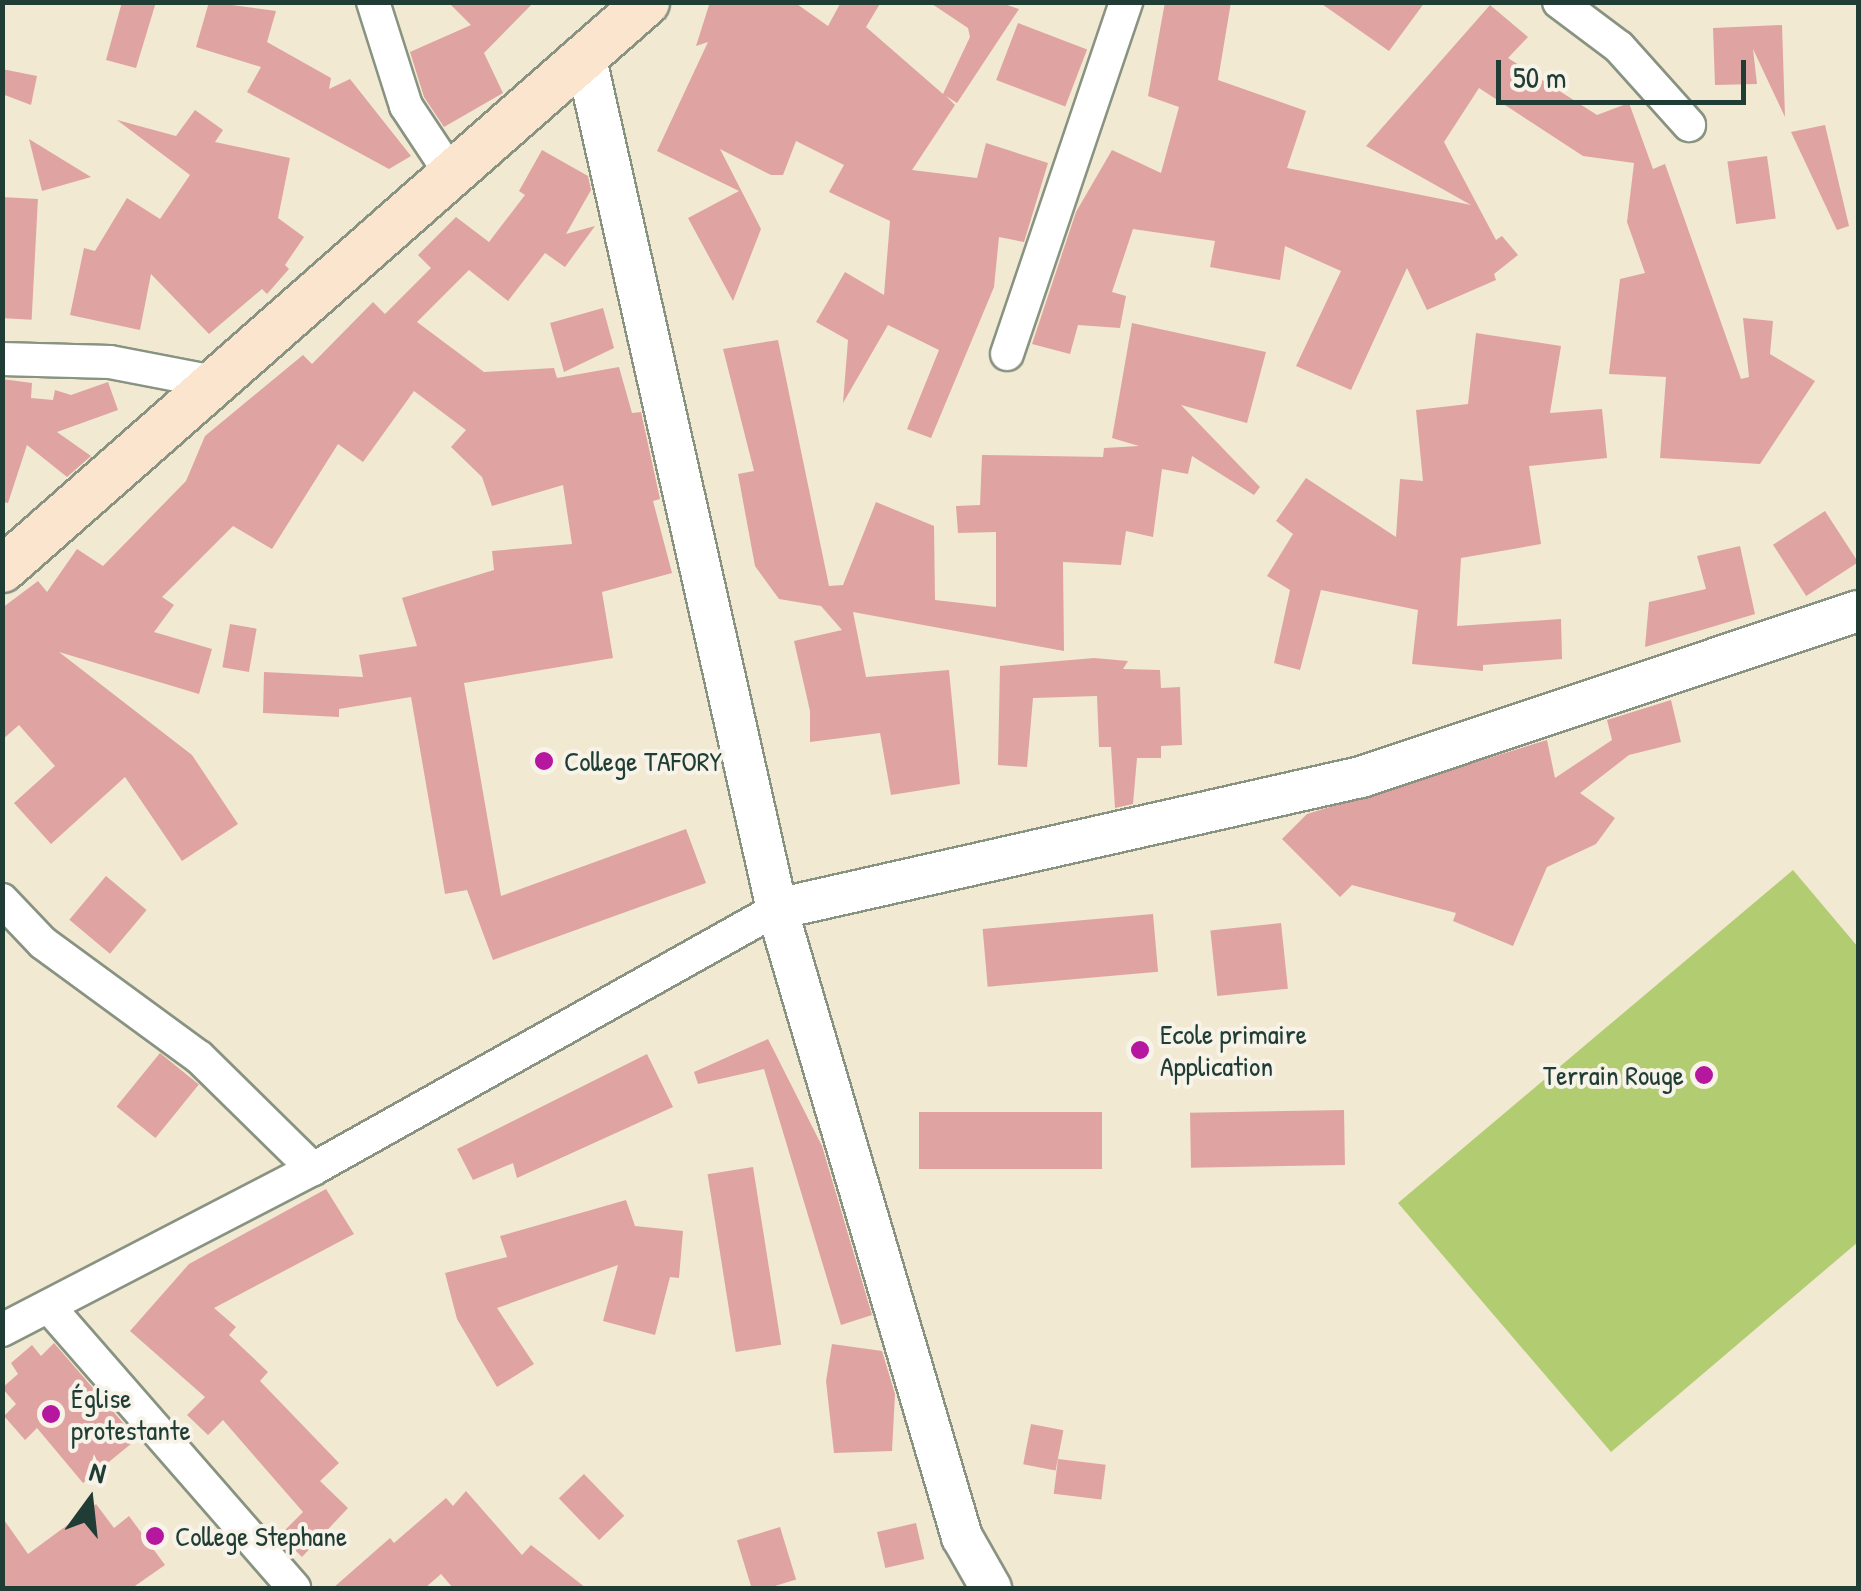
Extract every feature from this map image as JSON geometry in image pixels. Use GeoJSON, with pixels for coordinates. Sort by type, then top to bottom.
{"type":"FeatureCollection","features":[{"type":"Feature","properties":{"kind":"main road"},"geometry":{"type":"LineString","coordinates":[[2,569],[219,384],[586,60],[646,2]]}},
{"type":"Feature","properties":{"kind":"street"},"geometry":{"type":"LineString","coordinates":[[373,2],[406,106],[453,177]]}},
{"type":"Feature","properties":{"kind":"street"},"geometry":{"type":"LineString","coordinates":[[1007,354],[1126,2]]}},
{"type":"Feature","properties":{"kind":"street"},"geometry":{"type":"LineString","coordinates":[[1559,2],[1620,47],[1689,125]]}},
{"type":"Feature","properties":{"kind":"street"},"geometry":{"type":"LineString","coordinates":[[586,60],[777,909],[962,1537],[969,1588]]}},
{"type":"Feature","properties":{"kind":"street"},"geometry":{"type":"LineString","coordinates":[[2,359],[110,362],[219,384]]}},
{"type":"Feature","properties":{"kind":"street"},"geometry":{"type":"LineString","coordinates":[[2,1330],[313,1170],[777,909],[1361,777],[1858,611]]}},
{"type":"Feature","properties":{"kind":"street"},"geometry":{"type":"LineString","coordinates":[[2,900],[43,943],[199,1058],[313,1170]]}},
{"type":"Feature","properties":{"kind":"street"},"geometry":{"type":"LineString","coordinates":[[49,1308],[294,1588]]}},
{"type":"Feature","properties":{"kind":"street"},"geometry":{"type":"LineString","coordinates":[[962,1537],[992,1588]]}},
{"type":"Feature","properties":{"kind":"green space","name":"Terrain Rouge"},"geometry":{"type":"Polygon","coordinates":[[[1793,870],[1858,947],[1858,1242],[1611,1452],[1398,1203],[1793,870]]]}},
{"type":"Feature","properties":{"kind":"building"},"geometry":{"type":"Polygon","coordinates":[[[122,2],[156,2],[136,68],[106,60],[122,2]]]}},
{"type":"Feature","properties":{"kind":"building"},"geometry":{"type":"Polygon","coordinates":[[[209,2],[276,11],[267,42],[331,78],[329,89],[350,79],[411,156],[389,169],[247,92],[261,67],[196,47],[209,2]]]}},
{"type":"Feature","properties":{"kind":"building"},"geometry":{"type":"Polygon","coordinates":[[[448,2],[534,2],[484,53],[503,93],[444,127],[424,97],[410,52],[471,25],[448,2]]]}},
{"type":"Feature","properties":{"kind":"building"},"geometry":{"type":"Polygon","coordinates":[[[710,2],[794,2],[828,26],[841,2],[881,2],[866,27],[943,94],[970,37],[968,28],[929,2],[999,2],[1019,9],[957,103],[946,96],[955,105],[912,170],[977,178],[986,143],[1048,163],[1024,242],[999,237],[994,287],[931,438],[907,429],[939,350],[888,325],[843,403],[848,340],[816,322],[845,272],[884,295],[890,221],[829,192],[844,165],[796,141],[783,175],[771,175],[720,149],[761,229],[733,301],[688,218],[739,191],[657,151],[708,42],[696,46],[710,2]]]}},
{"type":"Feature","properties":{"kind":"building"},"geometry":{"type":"Polygon","coordinates":[[[1165,2],[1231,2],[1218,80],[1306,111],[1287,168],[1471,205],[1366,146],[1490,5],[1528,37],[1508,58],[1597,115],[1629,103],[1653,169],[1665,164],[1741,379],[1749,377],[1743,318],[1773,321],[1770,354],[1815,381],[1760,464],[1660,458],[1666,377],[1609,374],[1620,279],[1645,273],[1627,222],[1634,163],[1583,156],[1479,88],[1444,142],[1496,240],[1502,236],[1518,255],[1494,274],[1496,280],[1427,310],[1407,268],[1351,390],[1296,366],[1341,271],[1285,246],[1280,280],[1210,267],[1215,241],[1133,229],[1112,292],[1126,296],[1120,328],[1078,325],[1070,354],[1032,344],[1076,212],[1112,150],[1161,173],[1179,107],[1148,96],[1165,2]]]}},
{"type":"Feature","properties":{"kind":"building"},"geometry":{"type":"Polygon","coordinates":[[[1319,2],[1425,2],[1389,51],[1319,2]]]}},
{"type":"Feature","properties":{"kind":"building"},"geometry":{"type":"Polygon","coordinates":[[[1018,23],[1087,50],[1065,106],[996,80],[1018,23]]]}},
{"type":"Feature","properties":{"kind":"building"},"geometry":{"type":"Polygon","coordinates":[[[1782,25],[1785,117],[1753,49],[1757,84],[1715,85],[1713,28],[1782,25]]]}},
{"type":"Feature","properties":{"kind":"building"},"geometry":{"type":"Polygon","coordinates":[[[2,69],[37,76],[31,105],[2,94],[2,69]]]}},
{"type":"Feature","properties":{"kind":"building"},"geometry":{"type":"Polygon","coordinates":[[[195,110],[223,130],[215,142],[290,158],[278,218],[304,237],[285,265],[289,269],[267,294],[262,289],[209,334],[151,274],[140,330],[70,315],[84,248],[95,251],[127,198],[160,219],[190,175],[117,120],[176,136],[195,110]]]}},
{"type":"Feature","properties":{"kind":"building"},"geometry":{"type":"Polygon","coordinates":[[[1825,125],[1849,226],[1837,230],[1791,132],[1825,125]]]}},
{"type":"Feature","properties":{"kind":"building"},"geometry":{"type":"Polygon","coordinates":[[[29,139],[91,177],[42,191],[29,139]]]}},
{"type":"Feature","properties":{"kind":"building"},"geometry":{"type":"Polygon","coordinates":[[[542,150],[588,176],[591,190],[566,234],[595,226],[565,267],[545,253],[508,301],[469,270],[417,322],[484,372],[554,368],[557,378],[619,367],[632,413],[641,412],[660,499],[653,501],[672,573],[602,592],[613,658],[464,683],[501,896],[686,829],[706,883],[493,960],[467,890],[445,894],[411,697],[339,709],[339,717],[263,713],[264,672],[363,677],[359,655],[417,646],[402,598],[494,570],[492,551],[572,544],[563,485],[492,506],[482,477],[451,447],[466,430],[414,391],[363,462],[338,444],[272,549],[233,526],[162,597],[174,605],[154,632],[212,649],[199,694],[59,652],[192,755],[238,824],[182,861],[125,777],[51,844],[14,803],[55,766],[19,725],[2,740],[2,608],[38,581],[47,592],[77,549],[103,566],[186,481],[205,436],[303,355],[312,364],[373,302],[385,314],[431,268],[418,255],[456,217],[489,242],[525,195],[519,191],[542,150]]]}},
{"type":"Feature","properties":{"kind":"building"},"geometry":{"type":"Polygon","coordinates":[[[1767,156],[1776,218],[1736,224],[1727,162],[1767,156]]]}},
{"type":"Feature","properties":{"kind":"building"},"geometry":{"type":"Polygon","coordinates":[[[2,197],[38,199],[32,320],[2,318],[2,197]]]}},
{"type":"Feature","properties":{"kind":"building"},"geometry":{"type":"Polygon","coordinates":[[[603,308],[614,348],[564,372],[550,323],[603,308]]]}},
{"type":"Feature","properties":{"kind":"building"},"geometry":{"type":"Polygon","coordinates":[[[1132,323],[1266,352],[1247,423],[1181,405],[1260,487],[1254,495],[1192,456],[1188,474],[1162,469],[1153,537],[1126,531],[1121,565],[1063,562],[1064,651],[853,612],[866,677],[949,670],[960,784],[891,795],[880,733],[810,742],[810,711],[794,641],[842,630],[821,606],[779,599],[755,566],[738,474],[754,471],[723,349],[778,340],[829,586],[843,585],[876,502],[934,526],[935,600],[996,607],[996,532],[958,533],[956,506],[980,505],[982,455],[1103,457],[1104,448],[1139,446],[1112,438],[1132,323]]]}},
{"type":"Feature","properties":{"kind":"building"},"geometry":{"type":"Polygon","coordinates":[[[1476,333],[1561,346],[1550,413],[1602,409],[1607,458],[1529,466],[1541,544],[1461,558],[1457,626],[1561,619],[1562,659],[1483,665],[1483,671],[1412,664],[1418,610],[1321,590],[1300,670],[1274,663],[1290,590],[1267,576],[1293,534],[1276,521],[1306,478],[1396,537],[1400,479],[1423,481],[1416,410],[1468,404],[1476,333]]]}},
{"type":"Feature","properties":{"kind":"building"},"geometry":{"type":"Polygon","coordinates":[[[2,379],[32,383],[31,398],[53,400],[55,390],[71,395],[108,382],[118,410],[57,432],[91,456],[67,477],[27,445],[8,503],[2,502],[2,379]]]}},
{"type":"Feature","properties":{"kind":"building"},"geometry":{"type":"Polygon","coordinates":[[[1825,511],[1858,562],[1806,596],[1773,545],[1825,511]]]}},
{"type":"Feature","properties":{"kind":"building"},"geometry":{"type":"Polygon","coordinates":[[[1740,546],[1755,614],[1645,647],[1649,602],[1706,589],[1697,556],[1740,546]]]}},
{"type":"Feature","properties":{"kind":"building"},"geometry":{"type":"Polygon","coordinates":[[[230,624],[257,629],[249,672],[222,667],[230,624]]]}},
{"type":"Feature","properties":{"kind":"building"},"geometry":{"type":"Polygon","coordinates":[[[1094,658],[1128,661],[1123,669],[1160,670],[1161,688],[1180,687],[1182,745],[1161,746],[1161,758],[1137,758],[1133,804],[1115,808],[1111,747],[1099,747],[1097,696],[1033,698],[1027,767],[998,765],[1000,666],[1094,658]]]}},
{"type":"Feature","properties":{"kind":"building"},"geometry":{"type":"Polygon","coordinates":[[[1671,700],[1681,742],[1629,755],[1580,793],[1615,818],[1596,844],[1547,867],[1513,946],[1453,921],[1456,913],[1352,885],[1340,897],[1282,839],[1307,814],[1547,740],[1555,778],[1612,740],[1607,720],[1671,700]]]}},
{"type":"Feature","properties":{"kind":"building"},"geometry":{"type":"Polygon","coordinates":[[[106,876],[147,910],[110,954],[69,920],[106,876]]]}},
{"type":"Feature","properties":{"kind":"building"},"geometry":{"type":"Polygon","coordinates":[[[1153,914],[1158,972],[988,987],[983,929],[1153,914]]]}},
{"type":"Feature","properties":{"kind":"building"},"geometry":{"type":"Polygon","coordinates":[[[1281,923],[1288,989],[1217,996],[1210,930],[1281,923]]]}},
{"type":"Feature","properties":{"kind":"building"},"geometry":{"type":"Polygon","coordinates":[[[768,1039],[822,1146],[872,1315],[841,1325],[764,1069],[698,1084],[694,1072],[768,1039]]]}},
{"type":"Feature","properties":{"kind":"building"},"geometry":{"type":"Polygon","coordinates":[[[160,1053],[199,1084],[155,1138],[117,1107],[160,1053]]]}},
{"type":"Feature","properties":{"kind":"building"},"geometry":{"type":"Polygon","coordinates":[[[647,1054],[673,1107],[517,1178],[513,1163],[473,1180],[457,1149],[647,1054]]]}},
{"type":"Feature","properties":{"kind":"building"},"geometry":{"type":"Polygon","coordinates":[[[1344,1110],[1345,1165],[1191,1168],[1190,1113],[1344,1110]]]}},
{"type":"Feature","properties":{"kind":"building"},"geometry":{"type":"Polygon","coordinates":[[[919,1112],[1102,1112],[1102,1169],[919,1169],[919,1112]]]}},
{"type":"Feature","properties":{"kind":"building"},"geometry":{"type":"Polygon","coordinates":[[[753,1167],[781,1345],[736,1352],[708,1174],[753,1167]]]}},
{"type":"Feature","properties":{"kind":"building"},"geometry":{"type":"Polygon","coordinates":[[[326,1189],[354,1234],[214,1308],[236,1327],[229,1335],[268,1372],[260,1381],[339,1463],[320,1481],[348,1508],[302,1557],[280,1535],[303,1512],[223,1420],[208,1435],[187,1415],[205,1397],[130,1331],[189,1264],[326,1189]]]}},
{"type":"Feature","properties":{"kind":"building"},"geometry":{"type":"Polygon","coordinates":[[[626,1200],[635,1226],[683,1231],[679,1278],[670,1277],[655,1335],[603,1321],[618,1265],[497,1308],[534,1364],[497,1387],[457,1319],[445,1273],[507,1257],[500,1236],[626,1200]]]}},
{"type":"Feature","properties":{"kind":"building"},"geometry":{"type":"Polygon","coordinates":[[[54,1343],[137,1439],[83,1483],[37,1428],[25,1440],[4,1416],[16,1404],[2,1388],[18,1374],[11,1363],[32,1345],[41,1356],[54,1343]]]}},
{"type":"Feature","properties":{"kind":"building"},"geometry":{"type":"Polygon","coordinates":[[[832,1344],[882,1351],[895,1394],[892,1451],[834,1453],[826,1381],[832,1344]]]}},
{"type":"Feature","properties":{"kind":"building"},"geometry":{"type":"Polygon","coordinates":[[[1031,1424],[1063,1430],[1056,1471],[1023,1464],[1031,1424]]]}},
{"type":"Feature","properties":{"kind":"building"},"geometry":{"type":"Polygon","coordinates":[[[1058,1459],[1106,1465],[1101,1500],[1054,1494],[1058,1459]]]}},
{"type":"Feature","properties":{"kind":"building"},"geometry":{"type":"Polygon","coordinates":[[[584,1474],[624,1516],[599,1540],[559,1498],[584,1474]]]}},
{"type":"Feature","properties":{"kind":"building"},"geometry":{"type":"Polygon","coordinates":[[[466,1491],[522,1555],[531,1545],[586,1588],[453,1588],[441,1574],[425,1588],[333,1588],[390,1538],[394,1543],[446,1498],[453,1506],[466,1491]]]}},
{"type":"Feature","properties":{"kind":"building"},"geometry":{"type":"Polygon","coordinates":[[[96,1504],[114,1528],[129,1516],[165,1565],[132,1588],[2,1588],[2,1517],[28,1554],[96,1504]]]}},
{"type":"Feature","properties":{"kind":"building"},"geometry":{"type":"Polygon","coordinates":[[[916,1523],[924,1559],[885,1568],[877,1532],[916,1523]]]}},
{"type":"Feature","properties":{"kind":"building"},"geometry":{"type":"Polygon","coordinates":[[[780,1527],[796,1580],[769,1588],[752,1588],[737,1540],[780,1527]]]}},
{"type":"Feature","properties":{"kind":"place","name":"College TAFORY"},"geometry":{"type":"Point","coordinates":[544,761]}},
{"type":"Feature","properties":{"kind":"place","name":"Ecole primaire Application"},"geometry":{"type":"Point","coordinates":[1140,1050]}},
{"type":"Feature","properties":{"kind":"place","name":"Terrain Rouge"},"geometry":{"type":"Point","coordinates":[1704,1075]}},
{"type":"Feature","properties":{"kind":"place","name":"Église protestante"},"geometry":{"type":"Point","coordinates":[51,1414]}},
{"type":"Feature","properties":{"kind":"place","name":"College Stephane"},"geometry":{"type":"Point","coordinates":[155,1536]}}]}
